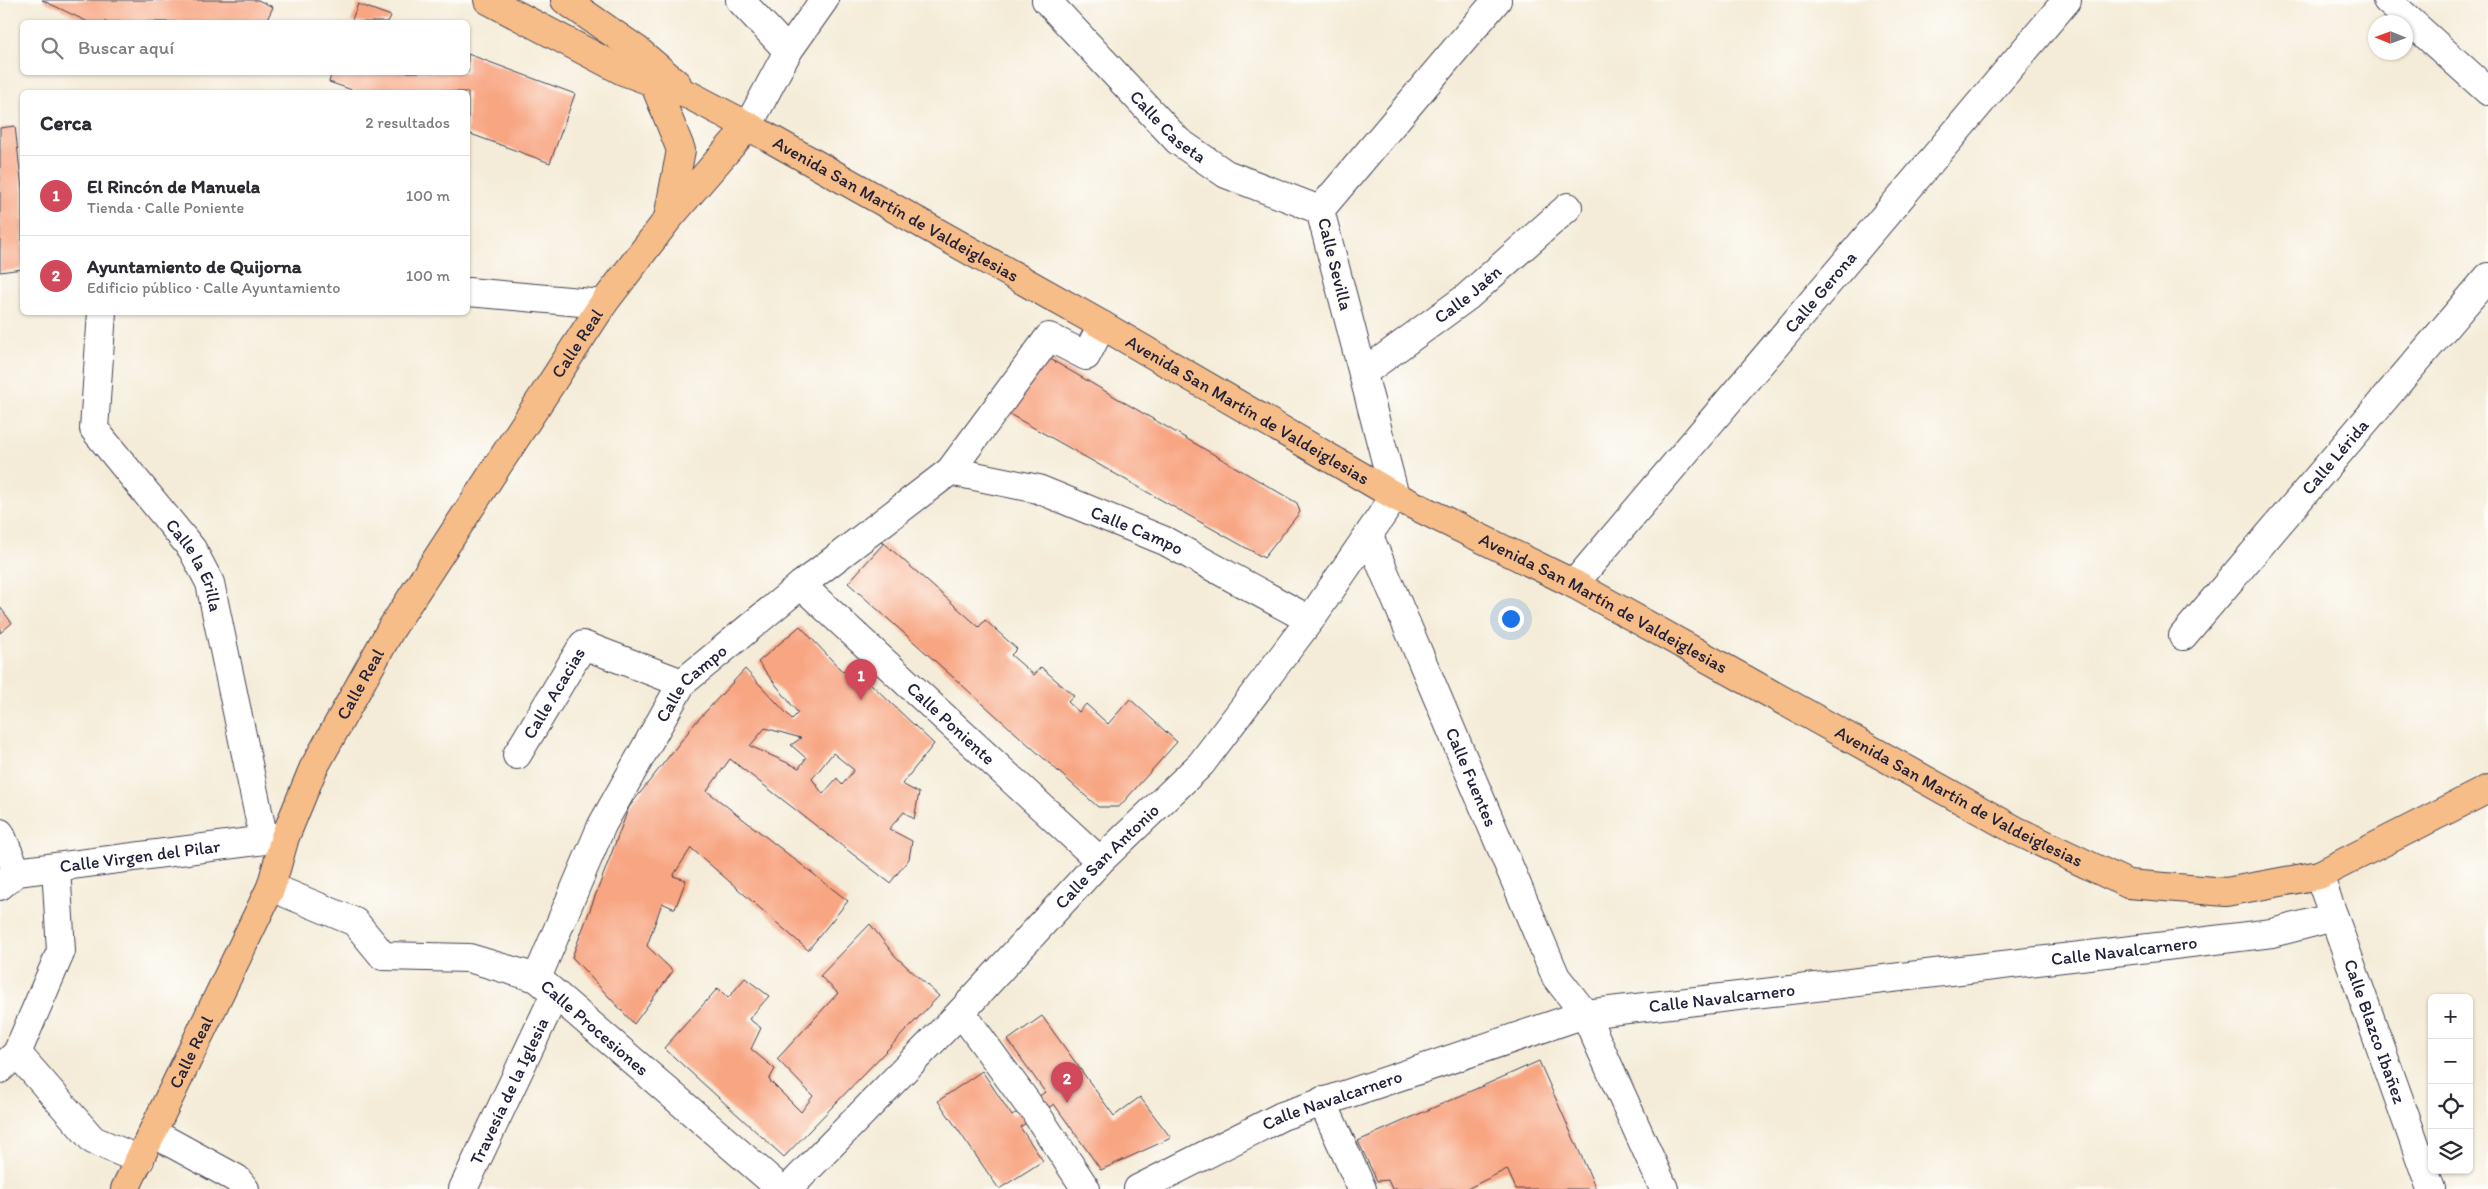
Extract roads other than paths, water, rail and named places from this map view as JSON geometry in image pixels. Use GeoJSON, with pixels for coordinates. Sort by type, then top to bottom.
{"type":"FeatureCollection","features":[{"type":"Feature","properties":{"kind":"main road"},"geometry":{"type":"LineString","coordinates":[[488,0],[623,71],[691,96]]}},
{"type":"Feature","properties":{"kind":"main road"},"geometry":{"type":"LineString","coordinates":[[565,0],[636,49],[691,96]]}},
{"type":"Feature","properties":{"kind":"main road","name":"Calle Real"},"geometry":{"type":"LineString","coordinates":[[654,82],[681,150],[668,219]]}},
{"type":"Feature","properties":{"kind":"main road","name":"Avenida San Martín de Valdeiglesias"},"geometry":{"type":"LineString","coordinates":[[691,96],[748,126],[1102,325],[1395,496],[1574,584],[2017,831],[2128,884],[2226,892],[2319,875],[2488,789]]}},
{"type":"Feature","properties":{"kind":"main road","name":"Calle Real"},"geometry":{"type":"LineString","coordinates":[[125,1189],[271,887],[274,839],[391,629],[603,304],[668,219],[748,126]]}},
{"type":"Feature","properties":{"kind":"street"},"geometry":{"type":"LineString","coordinates":[[740,0],[788,52]]}},
{"type":"Feature","properties":{"kind":"street","name":"Calle Real"},"geometry":{"type":"LineString","coordinates":[[748,126],[788,52],[824,0]]}},
{"type":"Feature","properties":{"kind":"street","name":"Calle Caseta"},"geometry":{"type":"LineString","coordinates":[[1046,0],[1178,141],[1226,174],[1320,210]]}},
{"type":"Feature","properties":{"kind":"street","name":"Calle Sevilla"},"geometry":{"type":"LineString","coordinates":[[1395,496],[1320,210],[1497,0]]}},
{"type":"Feature","properties":{"kind":"street","name":"Calle Gerona"},"geometry":{"type":"LineString","coordinates":[[1574,584],[2067,0]]}},
{"type":"Feature","properties":{"kind":"street"},"geometry":{"type":"LineString","coordinates":[[2387,0],[2488,92]]}},
{"type":"Feature","properties":{"kind":"street","name":"Calle Jaén"},"geometry":{"type":"LineString","coordinates":[[1363,374],[1467,297],[1568,207]]}},
{"type":"Feature","properties":{"kind":"street","name":"Calle Lérida"},"geometry":{"type":"LineString","coordinates":[[2183,636],[2488,277]]}},
{"type":"Feature","properties":{"kind":"street"},"geometry":{"type":"LineString","coordinates":[[470,292],[603,304]]}},
{"type":"Feature","properties":{"kind":"street","name":"Calle la Erilla"},"geometry":{"type":"LineString","coordinates":[[102,315],[94,429],[192,549],[210,583],[274,839]]}},
{"type":"Feature","properties":{"kind":"street","name":"Calle Campo"},"geometry":{"type":"LineString","coordinates":[[546,986],[602,825],[682,683],[801,585],[950,471],[1049,337],[1086,356],[1102,325]]}},
{"type":"Feature","properties":{"kind":"street","name":"Calle Campo"},"geometry":{"type":"LineString","coordinates":[[950,471],[1038,489],[1165,541],[1310,620]]}},
{"type":"Feature","properties":{"kind":"street","name":"Calle San Antonio"},"geometry":{"type":"LineString","coordinates":[[788,1189],[961,1012],[1100,861],[1200,764],[1310,620],[1395,496]]}},
{"type":"Feature","properties":{"kind":"street","name":"Calle Fuentes"},"geometry":{"type":"LineString","coordinates":[[1369,536],[1556,977],[1585,1014],[1664,1189]]}},
{"type":"Feature","properties":{"kind":"street","name":"Calle Poniente"},"geometry":{"type":"LineString","coordinates":[[801,585],[1100,861]]}},
{"type":"Feature","properties":{"kind":"street","name":"Calle Acacias"},"geometry":{"type":"LineString","coordinates":[[518,755],[583,646],[682,683]]}},
{"type":"Feature","properties":{"kind":"street"},"geometry":{"type":"LineString","coordinates":[[0,833],[8,879]]}},
{"type":"Feature","properties":{"kind":"street","name":"Calle Virgen del Pilar"},"geometry":{"type":"LineString","coordinates":[[8,879],[56,868],[274,839]]}},
{"type":"Feature","properties":{"kind":"street"},"geometry":{"type":"LineString","coordinates":[[56,868],[61,950],[9,1061],[93,1140],[140,1160]]}},
{"type":"Feature","properties":{"kind":"street","name":"Calle Blazco Ibañez"},"geometry":{"type":"LineString","coordinates":[[2319,875],[2431,1189]]}},
{"type":"Feature","properties":{"kind":"street","name":"Calle Procesiones"},"geometry":{"type":"LineString","coordinates":[[271,887],[355,922],[384,956],[469,958],[546,986],[781,1189]]}},
{"type":"Feature","properties":{"kind":"street","name":"Calle Navalcarnero"},"geometry":{"type":"LineString","coordinates":[[1138,1189],[1282,1116],[1585,1014],[2184,944],[2272,932],[2334,917]]}},
{"type":"Feature","properties":{"kind":"street","name":"Travesía de la Iglesia"},"geometry":{"type":"LineString","coordinates":[[463,1189],[546,986]]}},
{"type":"Feature","properties":{"kind":"street"},"geometry":{"type":"LineString","coordinates":[[961,1012],[1033,1110],[1086,1189]]}},
{"type":"Feature","properties":{"kind":"street"},"geometry":{"type":"LineString","coordinates":[[1322,1101],[1362,1189]]}},
{"type":"Feature","properties":{"kind":"street"},"geometry":{"type":"LineString","coordinates":[[153,1133],[237,1179],[245,1189]]}},
{"type":"Feature","properties":{"kind":"street"},"geometry":{"type":"LineString","coordinates":[[752,1189],[764,1189]]}},
{"type":"Feature","properties":{"kind":"place","name":"El Rincón de Manuela"},"geometry":{"type":"Point","coordinates":[861,700]}},
{"type":"Feature","properties":{"kind":"place","name":"Ayuntamiento de Quijorna"},"geometry":{"type":"Point","coordinates":[1067,1103]}}]}
